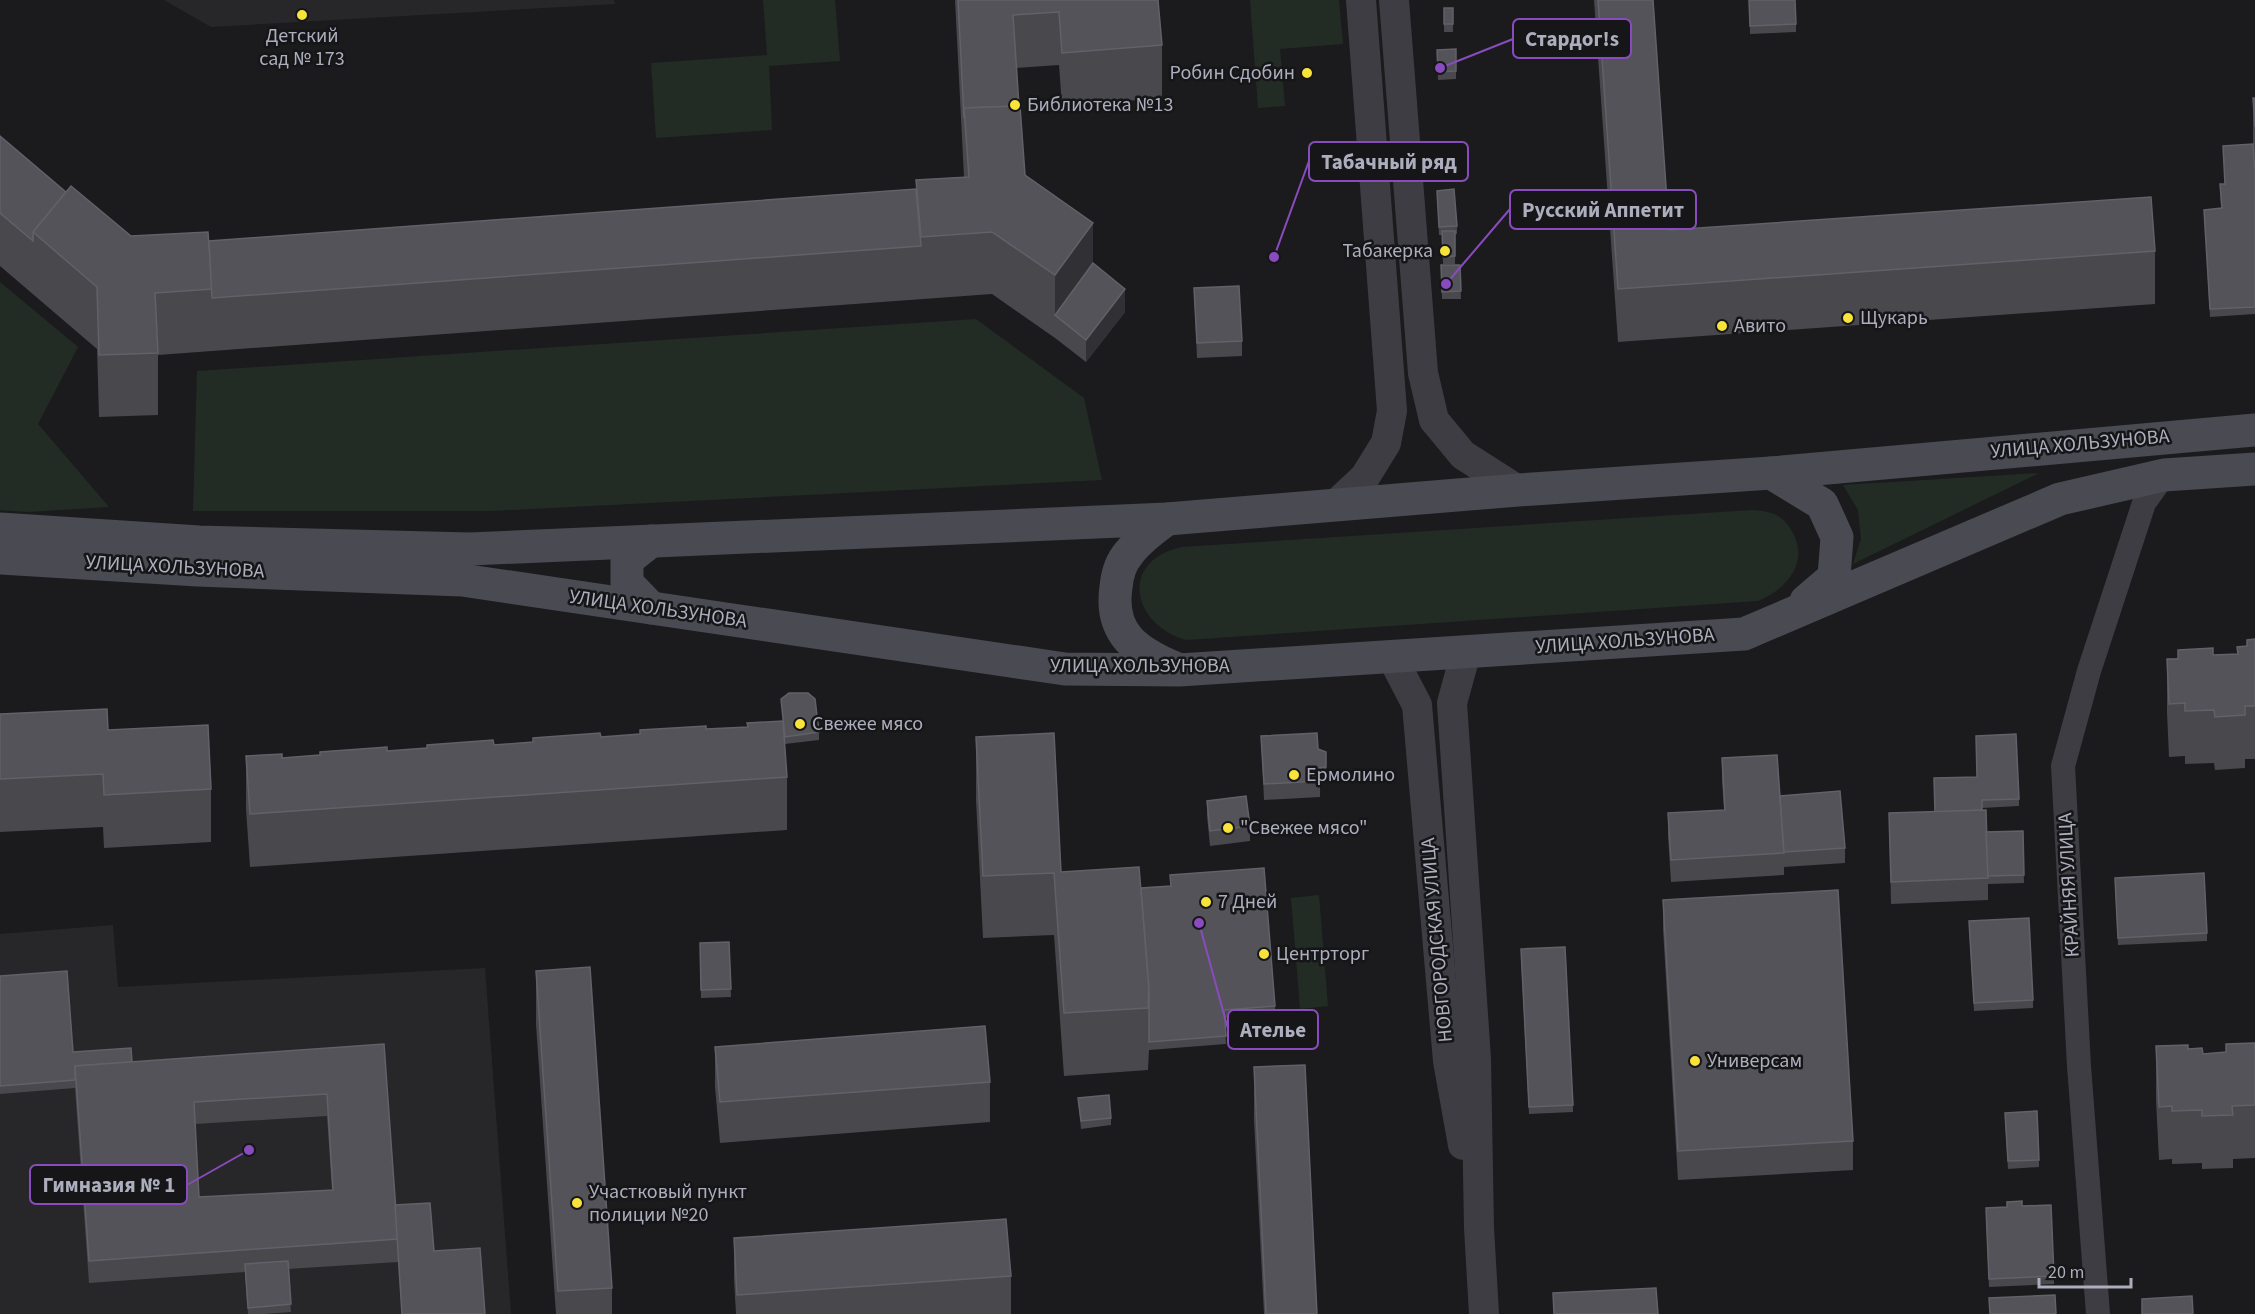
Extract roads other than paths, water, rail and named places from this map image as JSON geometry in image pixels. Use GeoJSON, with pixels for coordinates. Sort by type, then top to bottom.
{"type":"FeatureCollection","features":[{"type":"Feature","properties":{"kind":"main road","name":"УЛИЦА ХОЛЬЗУНОВА"},"geometry":{"type":"LineString","coordinates":[[0,529],[199,542],[470,549],[1167,519],[1518,490],[1771,473],[2255,430]]}},
{"type":"Feature","properties":{"kind":"main road","name":"УЛИЦА ХОЛЬЗУНОВА"},"geometry":{"type":"LineString","coordinates":[[0,558],[198,570],[462,580],[1065,669],[1179,670],[1744,634],[2060,499],[2164,475],[2255,469]]}},
{"type":"Feature","properties":{"kind":"main road"},"geometry":{"type":"LineString","coordinates":[[1771,473],[1822,504],[1837,537],[1834,577],[1794,612]]}},
{"type":"Feature","properties":{"kind":"main road"},"geometry":{"type":"LineString","coordinates":[[1167,519],[1141,539],[1127,554],[1117,577],[1114,597],[1117,618],[1125,635],[1146,656],[1179,670]]}},
{"type":"Feature","properties":{"kind":"main road"},"geometry":{"type":"LineString","coordinates":[[651,541],[627,561],[627,583],[651,608]]}},
{"type":"Feature","properties":{"kind":"street"},"geometry":{"type":"LineString","coordinates":[[1335,504],[1365,477],[1386,443],[1392,411],[1361,0]]}},
{"type":"Feature","properties":{"kind":"street"},"geometry":{"type":"LineString","coordinates":[[1394,0],[1422,363],[1434,420],[1463,455],[1518,490]]}},
{"type":"Feature","properties":{"kind":"street","name":"КРАЙНЯЯ УЛИЦА"},"geometry":{"type":"LineString","coordinates":[[2098,1314],[2079,1066],[2062,766],[2089,671],[2144,504],[2164,475]]}},
{"type":"Feature","properties":{"kind":"street","name":"НОВГОРОДСКАЯ УЛИЦА"},"geometry":{"type":"LineString","coordinates":[[1466,652],[1452,702],[1476,1059],[1479,1228],[1484,1314]]}},
{"type":"Feature","properties":{"kind":"street","name":"НОВГОРОДСКАЯ УЛИЦА"},"geometry":{"type":"LineString","coordinates":[[1392,657],[1417,705],[1448,1061],[1479,1228]]}},
{"type":"Feature","properties":{"kind":"place","name":"Детский сад № 173"},"geometry":{"type":"Point","coordinates":[302,15]}},
{"type":"Feature","properties":{"kind":"place","name":"Стардог!s"},"geometry":{"type":"Point","coordinates":[1440,68]}},
{"type":"Feature","properties":{"kind":"place","name":"Робин Сдобин"},"geometry":{"type":"Point","coordinates":[1307,73]}},
{"type":"Feature","properties":{"kind":"place","name":"Библиотека №13"},"geometry":{"type":"Point","coordinates":[1015,105]}},
{"type":"Feature","properties":{"kind":"place","name":"Табакерка"},"geometry":{"type":"Point","coordinates":[1445,251]}},
{"type":"Feature","properties":{"kind":"place","name":"Табачный ряд"},"geometry":{"type":"Point","coordinates":[1274,257]}},
{"type":"Feature","properties":{"kind":"place","name":"Русский Аппетит"},"geometry":{"type":"Point","coordinates":[1446,284]}},
{"type":"Feature","properties":{"kind":"place","name":"Щукарь"},"geometry":{"type":"Point","coordinates":[1848,318]}},
{"type":"Feature","properties":{"kind":"place","name":"Авито"},"geometry":{"type":"Point","coordinates":[1722,326]}},
{"type":"Feature","properties":{"kind":"place","name":"Свежее мясо"},"geometry":{"type":"Point","coordinates":[800,724]}},
{"type":"Feature","properties":{"kind":"place","name":"Ермолино"},"geometry":{"type":"Point","coordinates":[1294,775]}},
{"type":"Feature","properties":{"kind":"place","name":"\"Свежее мясо\""},"geometry":{"type":"Point","coordinates":[1228,828]}},
{"type":"Feature","properties":{"kind":"place","name":"7 Дней"},"geometry":{"type":"Point","coordinates":[1206,902]}},
{"type":"Feature","properties":{"kind":"place","name":"Ателье"},"geometry":{"type":"Point","coordinates":[1199,923]}},
{"type":"Feature","properties":{"kind":"place","name":"Центрторг"},"geometry":{"type":"Point","coordinates":[1264,954]}},
{"type":"Feature","properties":{"kind":"place","name":"Универсам"},"geometry":{"type":"Point","coordinates":[1695,1061]}},
{"type":"Feature","properties":{"kind":"place","name":"Гимназия № 1"},"geometry":{"type":"Point","coordinates":[249,1150]}},
{"type":"Feature","properties":{"kind":"place","name":"Участковый пункт полиции №20"},"geometry":{"type":"Point","coordinates":[577,1203]}}]}
